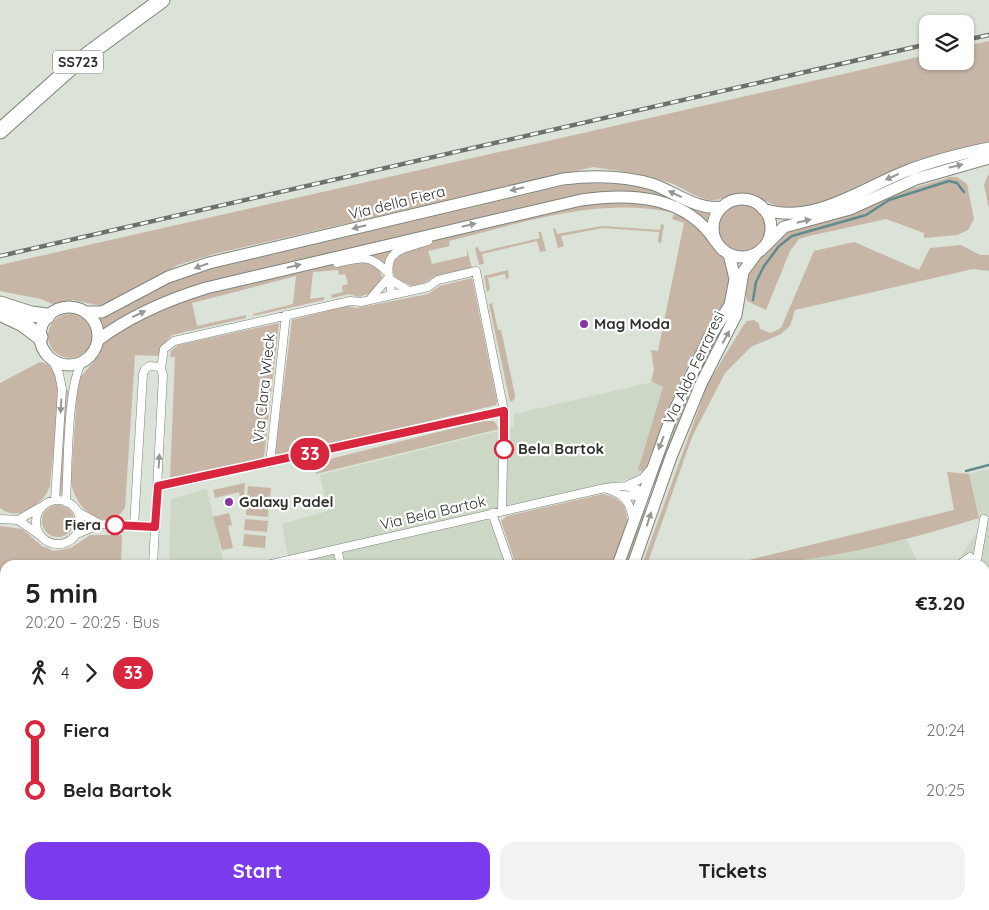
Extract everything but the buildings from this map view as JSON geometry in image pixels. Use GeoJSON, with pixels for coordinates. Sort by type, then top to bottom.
{"type":"FeatureCollection","features":[{"type":"Feature","properties":{"kind":"highway","name":"SS723"},"geometry":{"type":"LineString","coordinates":[[0,131],[76,63],[162,0]]}},
{"type":"Feature","properties":{"kind":"highway"},"geometry":{"type":"LineString","coordinates":[[0,304],[30,314],[47,316]]}},
{"type":"Feature","properties":{"kind":"highway"},"geometry":{"type":"LineString","coordinates":[[0,314],[19,321],[40,337]]}},
{"type":"Feature","properties":{"kind":"street"},"geometry":{"type":"LineString","coordinates":[[716,242],[713,225],[717,212],[734,200],[752,201],[763,208],[775,212],[793,213],[828,205],[925,164],[989,148]]}},
{"type":"Feature","properties":{"kind":"street","name":"Via Aldo Ferraresi"},"geometry":{"type":"LineString","coordinates":[[635,560],[656,497],[701,384],[732,325],[743,272],[761,250],[784,226],[850,209],[916,179],[989,158]]}},
{"type":"Feature","properties":{"kind":"street","name":"Via della Fiera"},"geometry":{"type":"LineString","coordinates":[[47,316],[54,311],[70,306],[86,312],[102,312],[168,277],[210,263],[563,180],[597,176],[626,178],[653,185],[701,205],[722,207]]}},
{"type":"Feature","properties":{"kind":"street"},"geometry":{"type":"LineString","coordinates":[[66,502],[73,393],[76,372],[82,362],[90,356],[98,340],[133,317],[192,292],[570,202],[629,197],[657,200],[678,208],[706,229],[729,254],[740,257],[761,250]]}},
{"type":"Feature","properties":{"kind":"street","name":"Via Aldo Ferraresi"},"geometry":{"type":"LineString","coordinates":[[761,250],[771,228],[770,220],[763,208]]}},
{"type":"Feature","properties":{"kind":"street"},"geometry":{"type":"LineString","coordinates":[[392,295],[387,275],[389,261],[396,252],[429,241],[445,231]]}},
{"type":"Feature","properties":{"kind":"street","name":"Via Aldo Ferraresi"},"geometry":{"type":"LineString","coordinates":[[620,560],[651,470],[682,393],[709,338],[730,305],[735,279],[729,254]]}},
{"type":"Feature","properties":{"kind":"street"},"geometry":{"type":"LineString","coordinates":[[316,261],[334,263],[369,258],[387,275],[409,291]]}},
{"type":"Feature","properties":{"kind":"street"},"geometry":{"type":"LineString","coordinates":[[154,560],[164,375],[161,368],[163,351],[174,341],[350,300],[370,300],[428,287],[438,280],[476,271],[504,411],[502,511]]}},
{"type":"Feature","properties":{"kind":"street"},"geometry":{"type":"LineString","coordinates":[[370,300],[387,275]]}},
{"type":"Feature","properties":{"kind":"street"},"geometry":{"type":"LineString","coordinates":[[86,312],[96,324],[98,340]]}},
{"type":"Feature","properties":{"kind":"street","name":"Via Clara Wieck"},"geometry":{"type":"LineString","coordinates":[[270,463],[286,315]]}},
{"type":"Feature","properties":{"kind":"street"},"geometry":{"type":"LineString","coordinates":[[47,316],[43,323],[40,337],[44,350],[52,359],[59,374],[62,389],[55,500]]}},
{"type":"Feature","properties":{"kind":"street"},"geometry":{"type":"LineString","coordinates":[[52,359],[67,365],[82,362]]}},
{"type":"Feature","properties":{"kind":"street"},"geometry":{"type":"LineString","coordinates":[[134,526],[143,374],[145,369],[150,366],[161,368]]}},
{"type":"Feature","properties":{"kind":"street"},"geometry":{"type":"LineString","coordinates":[[158,486],[504,411]]}},
{"type":"Feature","properties":{"kind":"street","name":"Via Bela Bartok"},"geometry":{"type":"LineString","coordinates":[[289,560],[605,488],[625,486],[637,482],[651,470]]}},
{"type":"Feature","properties":{"kind":"street","name":"Via Bela Bartok"},"geometry":{"type":"LineString","coordinates":[[625,486],[636,488],[643,493]]}},
{"type":"Feature","properties":{"kind":"street"},"geometry":{"type":"LineString","coordinates":[[605,488],[622,495],[636,496],[643,493],[656,497]]}},
{"type":"Feature","properties":{"kind":"street"},"geometry":{"type":"LineString","coordinates":[[622,495],[631,509],[634,520]]}},
{"type":"Feature","properties":{"kind":"street"},"geometry":{"type":"LineString","coordinates":[[18,520],[55,500],[66,502],[78,512],[100,524],[155,527]]}},
{"type":"Feature","properties":{"kind":"street"},"geometry":{"type":"LineString","coordinates":[[40,507],[35,519],[40,535]]}},
{"type":"Feature","properties":{"kind":"street"},"geometry":{"type":"LineString","coordinates":[[78,512],[82,522],[79,533]]}},
{"type":"Feature","properties":{"kind":"street"},"geometry":{"type":"LineString","coordinates":[[492,513],[508,560]]}},
{"type":"Feature","properties":{"kind":"street"},"geometry":{"type":"LineString","coordinates":[[0,519],[18,520],[46,541],[55,544],[70,540],[79,533],[100,524]]}},
{"type":"Feature","properties":{"kind":"street"},"geometry":{"type":"LineString","coordinates":[[977,560],[984,519]]}},
{"type":"Feature","properties":{"kind":"street"},"geometry":{"type":"LineString","coordinates":[[337,549],[339,560]]}},
{"type":"Feature","properties":{"kind":"shaded area"},"geometry":{"type":"Polygon","coordinates":[[[989,41],[989,144],[907,166],[829,199],[807,206],[796,208],[783,207],[744,194],[733,195],[719,200],[709,200],[649,176],[593,167],[214,254],[178,265],[102,306],[73,300],[55,305],[41,299],[0,291],[0,265],[919,57],[919,70],[974,70],[974,44],[989,41]]]}},
{"type":"Feature","properties":{"kind":"shaded area"},"geometry":{"type":"Polygon","coordinates":[[[989,173],[989,208],[984,185],[989,173]]]}},
{"type":"Feature","properties":{"kind":"shaded area"},"geometry":{"type":"Polygon","coordinates":[[[950,177],[957,177],[967,184],[974,219],[968,230],[957,235],[924,238],[924,233],[886,219],[799,239],[790,251],[766,310],[747,301],[745,289],[749,272],[779,235],[890,195],[950,177]]]}},
{"type":"Feature","properties":{"kind":"shaded area"},"geometry":{"type":"Polygon","coordinates":[[[575,183],[633,184],[658,191],[711,211],[706,223],[697,214],[644,194],[610,192],[570,197],[134,312],[116,320],[104,330],[99,319],[118,311],[163,285],[194,273],[575,183]]]}},
{"type":"Feature","properties":{"kind":"shaded area"},"geometry":{"type":"Polygon","coordinates":[[[627,201],[646,203],[681,214],[709,237],[731,271],[726,301],[689,364],[671,402],[644,472],[638,470],[663,387],[651,381],[654,370],[651,350],[658,351],[684,223],[672,219],[674,213],[617,208],[588,210],[532,220],[449,241],[450,246],[428,251],[432,264],[467,256],[467,249],[472,268],[435,276],[424,283],[412,286],[396,279],[392,268],[392,262],[395,257],[405,251],[450,235],[574,205],[627,201]]]}},
{"type":"Feature","properties":{"kind":"shaded area"},"geometry":{"type":"Polygon","coordinates":[[[747,205],[751,206],[761,215],[764,219],[764,237],[755,247],[747,251],[737,251],[729,247],[720,237],[719,223],[723,215],[733,206],[747,205]]]}},
{"type":"Feature","properties":{"kind":"shaded area"},"geometry":{"type":"Polygon","coordinates":[[[661,224],[664,225],[661,243],[658,242],[659,232],[603,228],[561,236],[564,246],[558,248],[553,229],[555,228],[557,234],[602,226],[660,230],[661,224]]]}},
{"type":"Feature","properties":{"kind":"shaded area"},"geometry":{"type":"Polygon","coordinates":[[[538,232],[541,232],[546,251],[540,252],[537,241],[482,254],[484,264],[479,265],[475,248],[478,247],[480,252],[540,238],[538,232]]]}},
{"type":"Feature","properties":{"kind":"shaded area"},"geometry":{"type":"Polygon","coordinates":[[[854,242],[919,270],[930,248],[961,245],[980,255],[989,255],[989,271],[973,269],[795,310],[790,326],[781,334],[751,347],[725,373],[692,437],[649,560],[644,560],[708,383],[747,321],[754,320],[759,324],[760,329],[771,333],[781,328],[814,251],[854,242]]]}},
{"type":"Feature","properties":{"kind":"shaded area"},"geometry":{"type":"Polygon","coordinates":[[[395,247],[390,253],[386,268],[375,257],[368,254],[395,247]]]}},
{"type":"Feature","properties":{"kind":"shaded area"},"geometry":{"type":"Polygon","coordinates":[[[367,260],[379,268],[382,277],[381,283],[371,293],[358,297],[349,294],[332,298],[331,295],[343,292],[342,286],[348,284],[345,274],[339,275],[338,270],[313,272],[310,299],[324,297],[324,300],[253,316],[253,314],[293,304],[296,276],[192,303],[197,326],[246,315],[246,318],[172,335],[162,346],[159,356],[135,355],[125,508],[116,519],[108,520],[92,515],[80,504],[71,481],[79,379],[100,354],[103,345],[121,329],[188,299],[318,266],[367,260]]]}},
{"type":"Feature","properties":{"kind":"shaded area"},"geometry":{"type":"Polygon","coordinates":[[[508,270],[509,277],[506,280],[505,274],[488,278],[490,289],[487,292],[484,276],[508,270]]]}},
{"type":"Feature","properties":{"kind":"shaded area"},"geometry":{"type":"Polygon","coordinates":[[[472,278],[497,401],[496,405],[289,455],[275,453],[292,320],[347,306],[357,308],[428,294],[440,286],[472,278]]]}},
{"type":"Feature","properties":{"kind":"shaded area"},"geometry":{"type":"Polygon","coordinates":[[[492,303],[498,330],[501,330],[515,395],[514,400],[510,402],[489,304],[492,303]]]}},
{"type":"Feature","properties":{"kind":"shaded area"},"geometry":{"type":"Polygon","coordinates":[[[74,314],[86,320],[91,327],[91,345],[86,352],[79,357],[66,358],[58,355],[51,348],[48,332],[51,324],[58,317],[74,314]]]}},
{"type":"Feature","properties":{"kind":"shaded area"},"geometry":{"type":"Polygon","coordinates":[[[729,315],[732,315],[657,486],[649,484],[697,370],[729,315]]]}},
{"type":"Feature","properties":{"kind":"shaded area"},"geometry":{"type":"Polygon","coordinates":[[[279,323],[264,457],[256,462],[170,479],[175,357],[170,357],[171,351],[178,345],[279,323]]]}},
{"type":"Feature","properties":{"kind":"shaded area"},"geometry":{"type":"Polygon","coordinates":[[[40,362],[45,363],[52,369],[56,377],[57,386],[57,413],[50,486],[42,500],[36,505],[22,513],[15,514],[0,508],[0,383],[40,362]]]}},
{"type":"Feature","properties":{"kind":"shaded area"},"geometry":{"type":"Polygon","coordinates":[[[687,374],[643,476],[495,508],[513,560],[275,560],[288,557],[282,524],[328,511],[320,475],[514,427],[514,414],[687,374]]]}},
{"type":"Feature","properties":{"kind":"shaded area"},"geometry":{"type":"Polygon","coordinates":[[[65,390],[68,390],[62,495],[59,494],[65,390]]]}},
{"type":"Feature","properties":{"kind":"shaded area"},"geometry":{"type":"Polygon","coordinates":[[[482,421],[494,421],[499,429],[316,474],[314,463],[482,421]]]}},
{"type":"Feature","properties":{"kind":"shaded area"},"geometry":{"type":"Polygon","coordinates":[[[989,469],[989,560],[958,560],[981,526],[969,474],[989,469]]]}},
{"type":"Feature","properties":{"kind":"shaded area"},"geometry":{"type":"Polygon","coordinates":[[[947,472],[969,474],[979,518],[886,544],[823,557],[800,560],[749,560],[954,510],[947,472]]]}},
{"type":"Feature","properties":{"kind":"shaded area"},"geometry":{"type":"Polygon","coordinates":[[[245,483],[244,496],[240,497],[239,492],[215,498],[213,490],[245,483]]]}},
{"type":"Feature","properties":{"kind":"shaded area"},"geometry":{"type":"Polygon","coordinates":[[[248,486],[271,488],[270,499],[247,497],[248,486]]]}},
{"type":"Feature","properties":{"kind":"shaded area"},"geometry":{"type":"Polygon","coordinates":[[[207,489],[223,560],[169,560],[171,499],[207,489]]]}},
{"type":"Feature","properties":{"kind":"shaded area"},"geometry":{"type":"Polygon","coordinates":[[[603,494],[615,498],[623,505],[626,513],[625,533],[616,560],[514,560],[501,521],[507,516],[603,494]]]}},
{"type":"Feature","properties":{"kind":"shaded area"},"geometry":{"type":"Polygon","coordinates":[[[247,503],[269,505],[268,517],[246,515],[247,503]]]}},
{"type":"Feature","properties":{"kind":"shaded area"},"geometry":{"type":"Polygon","coordinates":[[[58,505],[70,509],[74,521],[70,533],[58,537],[46,533],[42,521],[46,509],[58,505]]]}},
{"type":"Feature","properties":{"kind":"shaded area"},"geometry":{"type":"Polygon","coordinates":[[[641,507],[649,512],[632,560],[624,560],[641,507]]]}},
{"type":"Feature","properties":{"kind":"shaded area"},"geometry":{"type":"Polygon","coordinates":[[[229,513],[232,525],[228,526],[233,548],[222,550],[213,517],[229,513]]]}},
{"type":"Feature","properties":{"kind":"shaded area"},"geometry":{"type":"Polygon","coordinates":[[[245,519],[268,521],[267,532],[244,530],[245,519]]]}},
{"type":"Feature","properties":{"kind":"shaded area"},"geometry":{"type":"Polygon","coordinates":[[[0,526],[22,529],[42,546],[54,551],[71,548],[90,535],[122,535],[121,560],[0,560],[0,526]]]}},
{"type":"Feature","properties":{"kind":"shaded area"},"geometry":{"type":"Polygon","coordinates":[[[244,534],[266,536],[265,548],[243,546],[244,534]]]}},
{"type":"Feature","properties":{"kind":"shaded area"},"geometry":{"type":"Polygon","coordinates":[[[907,540],[917,560],[799,560],[907,540]]]}},
{"type":"Feature","properties":{"kind":"waterway"},"geometry":{"type":"LineString","coordinates":[[753,300],[756,282],[764,266],[779,246],[792,236],[866,215],[889,200],[949,181],[957,183],[964,192]]}},
{"type":"Feature","properties":{"kind":"waterway"},"geometry":{"type":"LineString","coordinates":[[966,471],[989,465]]}},
{"type":"Feature","properties":{"kind":"railway"},"geometry":{"type":"LineString","coordinates":[[974,38],[989,35]]}},
{"type":"Feature","properties":{"kind":"railway"},"geometry":{"type":"LineString","coordinates":[[0,256],[919,46]]}},
{"type":"Feature","properties":{"kind":"bus line","name":"33"},"geometry":{"type":"LineString","coordinates":[[115,525],[155,527],[158,486],[290,459],[504,411],[504,449]]}},
{"type":"Feature","properties":{"kind":"place","name":"Mag Moda"},"geometry":{"type":"Point","coordinates":[584,324]}},
{"type":"Feature","properties":{"kind":"place","name":"Bela Bartok"},"geometry":{"type":"Point","coordinates":[504,449]}},
{"type":"Feature","properties":{"kind":"place","name":"Galaxy Padel"},"geometry":{"type":"Point","coordinates":[229,502]}},
{"type":"Feature","properties":{"kind":"place","name":"Fiera"},"geometry":{"type":"Point","coordinates":[115,525]}}]}
